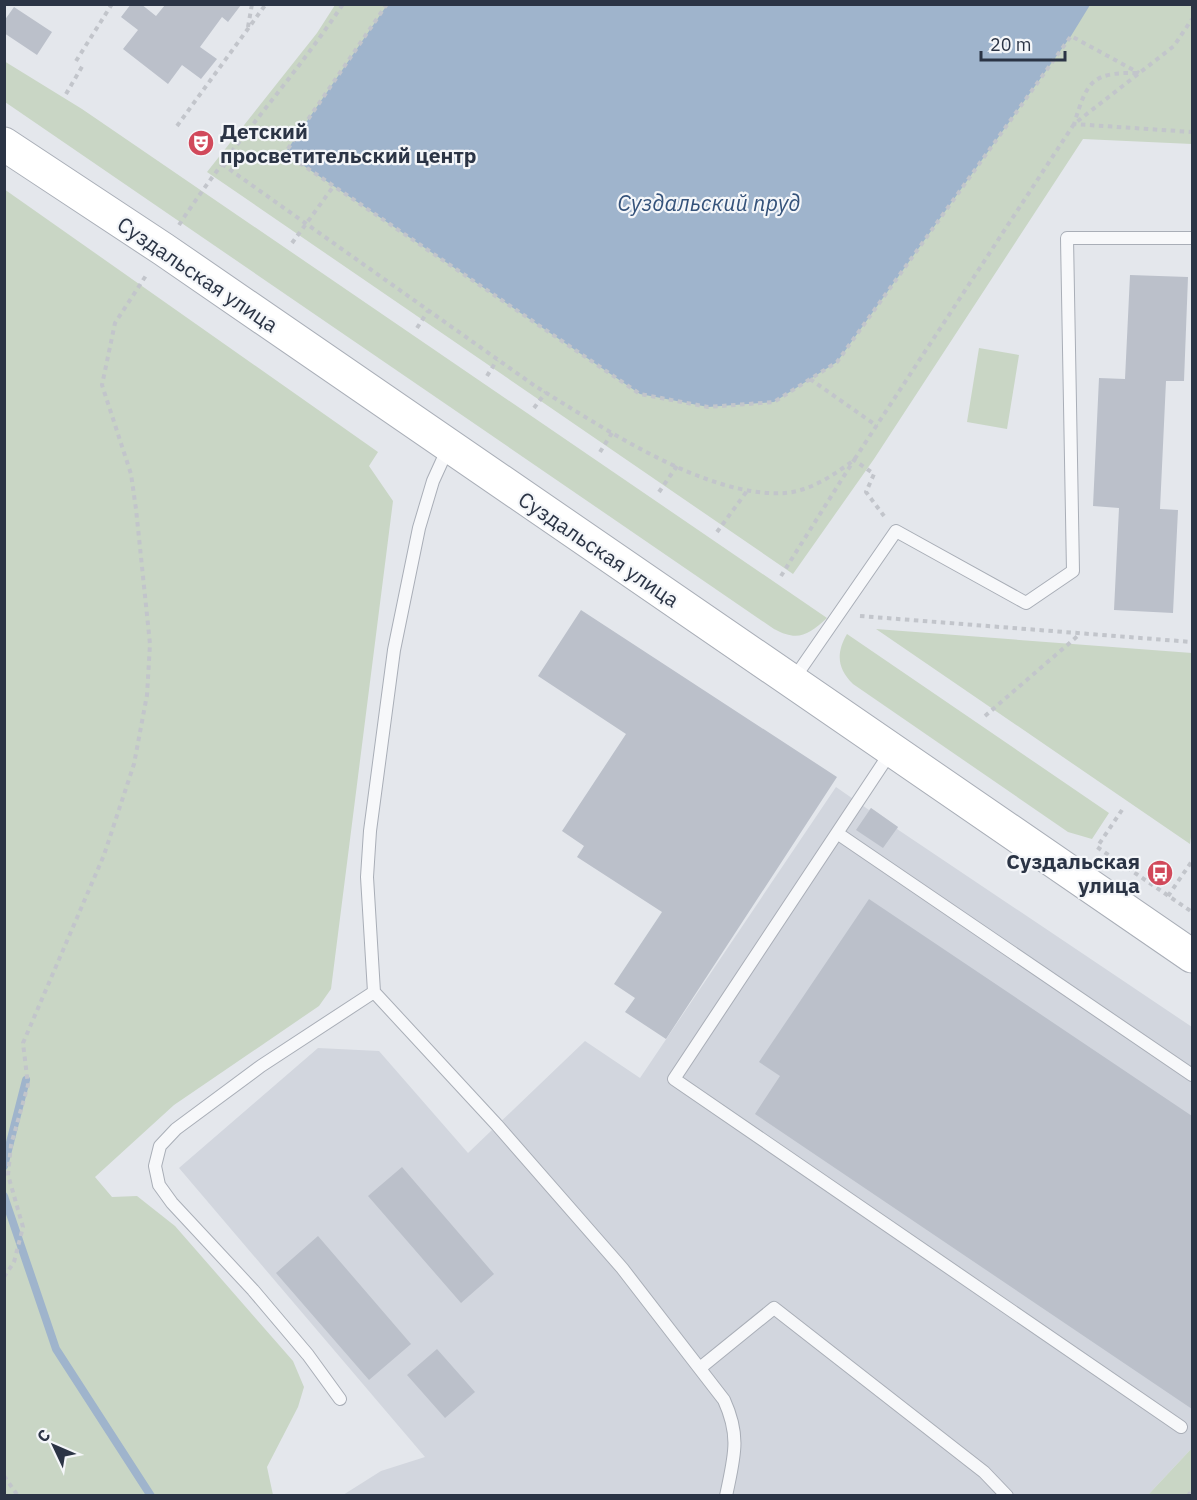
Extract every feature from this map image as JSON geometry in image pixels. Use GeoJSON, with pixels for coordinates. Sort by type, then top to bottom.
{"type":"FeatureCollection","features":[{"type":"Feature","properties":{"kind":"street","name":"Суздальская улица"},"geometry":{"type":"LineString","coordinates":[[4,144],[163,249],[1192,956]]}},
{"type":"Feature","properties":{"kind":"lane"},"geometry":{"type":"LineString","coordinates":[[792,681],[896,531],[1026,603],[1073,572],[1066,238],[1192,238]]}},
{"type":"Feature","properties":{"kind":"lane"},"geometry":{"type":"LineString","coordinates":[[449,446],[434,481],[419,528],[394,650],[370,831],[367,877],[374,992],[497,1125],[622,1268],[724,1400],[733,1419],[736,1439],[726,1496]]}},
{"type":"Feature","properties":{"kind":"lane"},"geometry":{"type":"LineString","coordinates":[[892,749],[674,1079],[1181,1427]]}},
{"type":"Feature","properties":{"kind":"lane"},"geometry":{"type":"LineString","coordinates":[[837,833],[1192,1075]]}},
{"type":"Feature","properties":{"kind":"lane"},"geometry":{"type":"LineString","coordinates":[[340,1399],[308,1355],[253,1290],[172,1203],[159,1185],[155,1166],[160,1146],[176,1129],[270,1060],[374,992]]}},
{"type":"Feature","properties":{"kind":"lane"},"geometry":{"type":"LineString","coordinates":[[700,1368],[774,1308],[984,1472],[1007,1496]]}},
{"type":"Feature","properties":{"kind":"path"},"geometry":{"type":"LineString","coordinates":[[75,61],[112,4]]}},
{"type":"Feature","properties":{"kind":"path"},"geometry":{"type":"LineString","coordinates":[[247,31],[252,4]]}},
{"type":"Feature","properties":{"kind":"path"},"geometry":{"type":"LineString","coordinates":[[177,126],[266,4]]}},
{"type":"Feature","properties":{"kind":"path"},"geometry":{"type":"LineString","coordinates":[[206,184],[266,110],[343,4]]}},
{"type":"Feature","properties":{"kind":"path"},"geometry":{"type":"LineString","coordinates":[[387,4],[285,153],[640,394],[708,407],[774,402],[837,362],[1071,36],[1139,73]]}},
{"type":"Feature","properties":{"kind":"path"},"geometry":{"type":"LineString","coordinates":[[1074,124],[1174,46],[1192,19]]}},
{"type":"Feature","properties":{"kind":"path"},"geometry":{"type":"LineString","coordinates":[[66,94],[83,65]]}},
{"type":"Feature","properties":{"kind":"path"},"geometry":{"type":"LineString","coordinates":[[781,576],[854,460],[1074,124],[1088,87],[1099,77],[1114,72],[1139,73]]}},
{"type":"Feature","properties":{"kind":"path"},"geometry":{"type":"LineString","coordinates":[[1074,124],[1192,132]]}},
{"type":"Feature","properties":{"kind":"path"},"geometry":{"type":"LineString","coordinates":[[222,164],[546,392],[676,466],[719,483],[747,490],[785,493],[806,488],[831,477],[854,460]]}},
{"type":"Feature","properties":{"kind":"path"},"geometry":{"type":"LineString","coordinates":[[292,243],[333,187]]}},
{"type":"Feature","properties":{"kind":"path"},"geometry":{"type":"LineString","coordinates":[[4,1277],[14,1262],[23,1227],[8,1175],[10,1145],[28,1085],[23,1043],[105,855],[134,764],[147,695],[150,644],[131,474],[102,385],[115,323],[142,281]]}},
{"type":"Feature","properties":{"kind":"path"},"geometry":{"type":"LineString","coordinates":[[417,328],[429,311]]}},
{"type":"Feature","properties":{"kind":"path"},"geometry":{"type":"LineString","coordinates":[[487,376],[498,360]]}},
{"type":"Feature","properties":{"kind":"path"},"geometry":{"type":"LineString","coordinates":[[810,379],[877,426]]}},
{"type":"Feature","properties":{"kind":"path"},"geometry":{"type":"LineString","coordinates":[[534,408],[546,392]]}},
{"type":"Feature","properties":{"kind":"path"},"geometry":{"type":"LineString","coordinates":[[600,452],[613,432]]}},
{"type":"Feature","properties":{"kind":"path"},"geometry":{"type":"LineString","coordinates":[[854,460],[873,474],[866,492],[896,531]]}},
{"type":"Feature","properties":{"kind":"path"},"geometry":{"type":"LineString","coordinates":[[659,492],[676,466]]}},
{"type":"Feature","properties":{"kind":"path"},"geometry":{"type":"LineString","coordinates":[[717,532],[747,490]]}},
{"type":"Feature","properties":{"kind":"path"},"geometry":{"type":"LineString","coordinates":[[838,614],[1192,642]]}},
{"type":"Feature","properties":{"kind":"path"},"geometry":{"type":"LineString","coordinates":[[985,716],[1081,633]]}},
{"type":"Feature","properties":{"kind":"path"},"geometry":{"type":"LineString","coordinates":[[1122,810],[1096,848],[1192,912]]}},
{"type":"Feature","properties":{"kind":"path"},"geometry":{"type":"LineString","coordinates":[[1168,896],[1192,861]]}},
{"type":"Feature","properties":{"kind":"path"},"geometry":{"type":"LineString","coordinates":[[4,1476],[18,1496]]}},
{"type":"Feature","properties":{"kind":"path"},"geometry":{"type":"LineString","coordinates":[[1188,1496],[1192,1490]]}},
{"type":"Feature","properties":{"kind":"shaded area"},"geometry":{"type":"Polygon","coordinates":[[[836,787],[869,810],[871,808],[898,827],[897,829],[1192,1027],[1192,1448],[1148,1495],[343,1495],[381,1471],[425,1457],[179,1168],[318,1048],[379,1051],[468,1153],[585,1041],[640,1078],[836,787]]]}},
{"type":"Feature","properties":{"kind":"green space","name":"Суздальский пруд"},"geometry":{"type":"Polygon","coordinates":[[[335,5],[1192,5],[1192,144],[1083,139],[874,459],[793,574],[207,172],[317,33],[335,5]]]}},
{"type":"Feature","properties":{"kind":"green space"},"geometry":{"type":"Polygon","coordinates":[[[4,61],[82,109],[827,618],[802,635],[790,635],[774,629],[5,102],[4,61]]]}},
{"type":"Feature","properties":{"kind":"green space"},"geometry":{"type":"Polygon","coordinates":[[[4,189],[378,452],[369,466],[393,501],[331,989],[319,1006],[174,1105],[95,1177],[112,1197],[137,1196],[175,1226],[293,1361],[304,1387],[298,1407],[267,1467],[273,1495],[5,1495],[4,189]]]}},
{"type":"Feature","properties":{"kind":"green space"},"geometry":{"type":"Polygon","coordinates":[[[979,348],[1019,355],[1007,429],[967,422],[979,348]]]}},
{"type":"Feature","properties":{"kind":"green space"},"geometry":{"type":"Polygon","coordinates":[[[876,629],[1192,653],[1192,830],[1190,844],[876,629]]]}},
{"type":"Feature","properties":{"kind":"green space"},"geometry":{"type":"Polygon","coordinates":[[[847,634],[1109,813],[1092,839],[1068,832],[853,684],[844,672],[840,660],[841,648],[847,634]]]}},
{"type":"Feature","properties":{"kind":"green space"},"geometry":{"type":"Polygon","coordinates":[[[1192,1448],[1192,1495],[1148,1495],[1192,1448]]]}},
{"type":"Feature","properties":{"kind":"water","name":"Суздальский пруд"},"geometry":{"type":"Polygon","coordinates":[[[387,5],[1090,5],[1071,36],[837,362],[774,402],[708,407],[640,394],[285,153],[387,5]]]}},
{"type":"Feature","properties":{"kind":"building"},"geometry":{"type":"Polygon","coordinates":[[[131,4],[141,4],[156,16],[165,5],[241,5],[228,22],[222,17],[200,47],[217,59],[201,79],[182,65],[168,84],[123,49],[138,30],[121,17],[131,4]]]}},
{"type":"Feature","properties":{"kind":"building"},"geometry":{"type":"Polygon","coordinates":[[[14,7],[52,32],[37,55],[4,33],[4,21],[14,7]]]}},
{"type":"Feature","properties":{"kind":"building"},"geometry":{"type":"Polygon","coordinates":[[[1130,275],[1188,277],[1184,381],[1166,381],[1160,509],[1178,510],[1173,613],[1114,610],[1119,508],[1093,506],[1099,378],[1125,379],[1130,275]]]}},
{"type":"Feature","properties":{"kind":"building"},"geometry":{"type":"Polygon","coordinates":[[[581,610],[837,777],[666,1039],[625,1012],[635,998],[614,984],[662,912],[577,857],[584,846],[562,831],[626,734],[538,676],[581,610]]]}},
{"type":"Feature","properties":{"kind":"building"},"geometry":{"type":"Polygon","coordinates":[[[871,808],[898,827],[883,848],[856,830],[871,808]]]}},
{"type":"Feature","properties":{"kind":"building"},"geometry":{"type":"Polygon","coordinates":[[[869,899],[1192,1116],[1192,1409],[755,1114],[780,1076],[759,1062],[869,899]]]}},
{"type":"Feature","properties":{"kind":"building"},"geometry":{"type":"Polygon","coordinates":[[[402,1167],[494,1274],[461,1303],[368,1196],[402,1167]]]}},
{"type":"Feature","properties":{"kind":"building"},"geometry":{"type":"Polygon","coordinates":[[[318,1236],[411,1344],[369,1380],[276,1273],[318,1236]]]}},
{"type":"Feature","properties":{"kind":"building"},"geometry":{"type":"Polygon","coordinates":[[[437,1349],[475,1392],[445,1418],[407,1375],[437,1349]]]}},
{"type":"Feature","properties":{"kind":"waterway"},"geometry":{"type":"LineString","coordinates":[[4,1166],[26,1080]]}},
{"type":"Feature","properties":{"kind":"waterway"},"geometry":{"type":"LineString","coordinates":[[4,1196],[56,1349],[151,1496]]}},
{"type":"Feature","properties":{"kind":"place","name":"Детский просветительский центр"},"geometry":{"type":"Point","coordinates":[201,143]}},
{"type":"Feature","properties":{"kind":"place","name":"Суздальская улица"},"geometry":{"type":"Point","coordinates":[1160,873]}}]}
